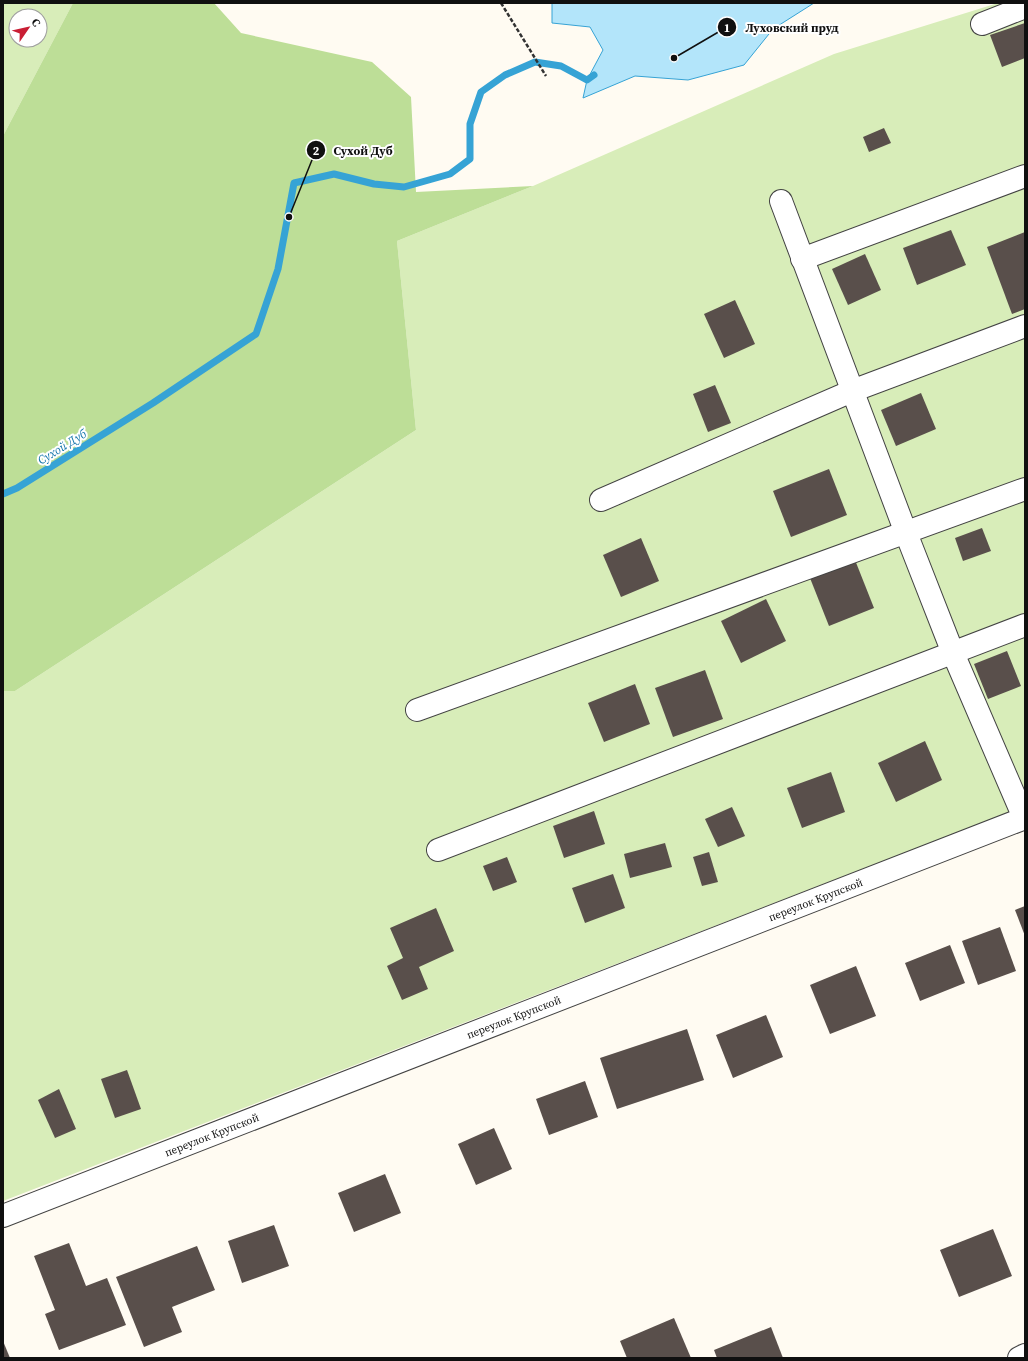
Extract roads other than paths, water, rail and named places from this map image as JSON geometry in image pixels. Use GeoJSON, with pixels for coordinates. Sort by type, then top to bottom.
{"type":"FeatureCollection","features":[{"type":"Feature","properties":{"kind":"street"},"geometry":{"type":"LineString","coordinates":[[982,24],[1025,7]]}},
{"type":"Feature","properties":{"kind":"street"},"geometry":{"type":"LineString","coordinates":[[802,259],[1025,176]]}},
{"type":"Feature","properties":{"kind":"street"},"geometry":{"type":"LineString","coordinates":[[781,201],[906,533],[953,653],[1025,818]]}},
{"type":"Feature","properties":{"kind":"street"},"geometry":{"type":"LineString","coordinates":[[601,500],[852,391],[1025,326]]}},
{"type":"Feature","properties":{"kind":"street"},"geometry":{"type":"LineString","coordinates":[[417,710],[1025,489]]}},
{"type":"Feature","properties":{"kind":"street"},"geometry":{"type":"LineString","coordinates":[[438,850],[1025,625]]}},
{"type":"Feature","properties":{"kind":"street","name":"переулок Крупской"},"geometry":{"type":"LineString","coordinates":[[3,1216],[1025,818]]}},
{"type":"Feature","properties":{"kind":"street"},"geometry":{"type":"LineString","coordinates":[[1019,1358],[1025,1356]]}},
{"type":"Feature","properties":{"kind":"water"},"geometry":{"type":"Polygon","coordinates":[[[552,3],[814,3],[773,29],[744,65],[688,80],[635,76],[583,98],[587,80],[603,50],[590,27],[552,23],[552,3]]]}},
{"type":"Feature","properties":{"kind":"waterway","name":"Сухой Дуб"},"geometry":{"type":"LineString","coordinates":[[3,494],[17,488],[153,403],[256,334],[278,269],[294,183],[334,174],[374,184],[404,187],[450,174],[470,159],[470,124],[481,92],[505,75],[535,62],[561,66],[587,80],[594,75]]}},
{"type":"Feature","properties":{"kind":"place","name":"Луховский пруд"},"geometry":{"type":"Point","coordinates":[674,58]}},
{"type":"Feature","properties":{"kind":"place","name":"Сухой Дуб"},"geometry":{"type":"Point","coordinates":[289,217]}}]}
